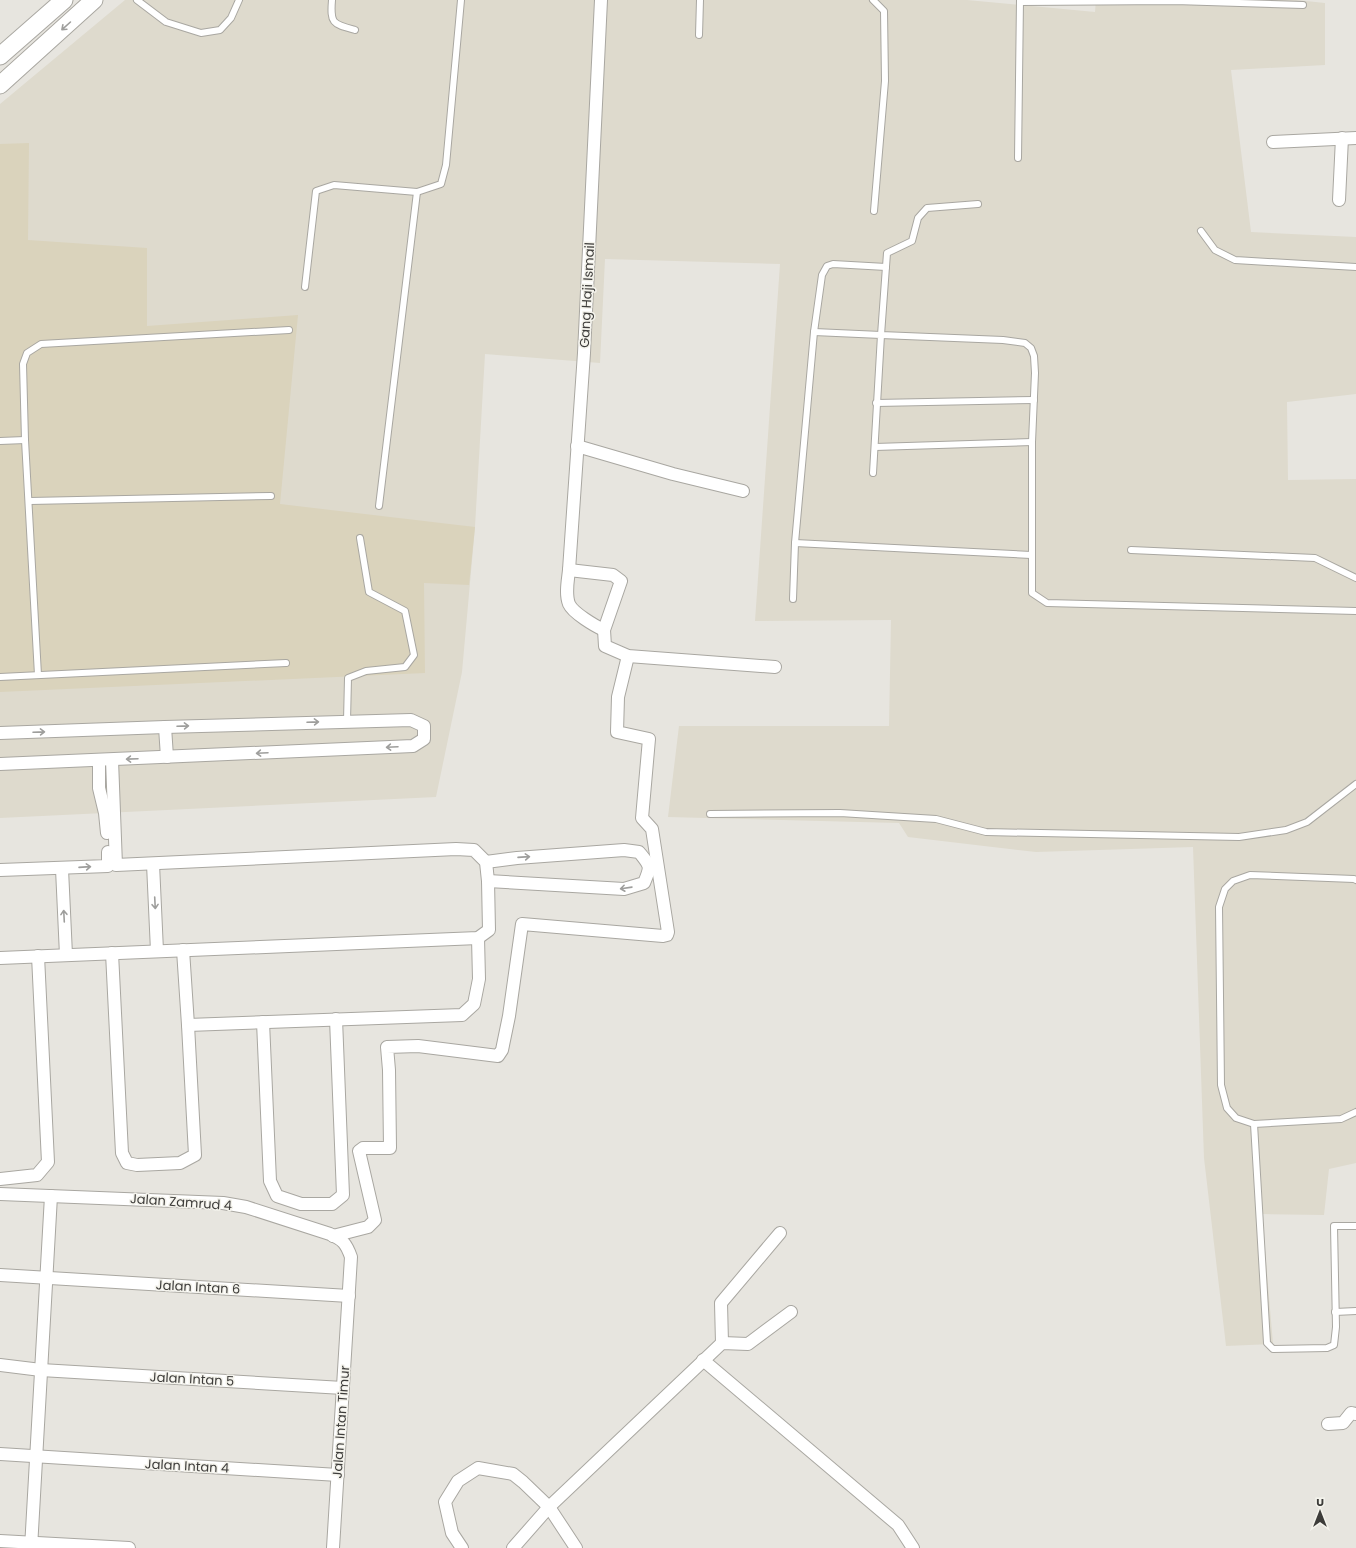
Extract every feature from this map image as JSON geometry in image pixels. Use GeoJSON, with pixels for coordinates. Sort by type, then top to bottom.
{"type":"FeatureCollection","features":[{"type":"Feature","properties":{"kind":"main road"},"geometry":{"type":"LineString","coordinates":[[0,56],[64,0]]}},
{"type":"Feature","properties":{"kind":"main road"},"geometry":{"type":"LineString","coordinates":[[0,85],[94,0]]}},
{"type":"Feature","properties":{"kind":"street","name":"Gang Haji Ismail"},"geometry":{"type":"LineString","coordinates":[[601,0],[584,353],[567,589],[569,605],[589,623],[604,630]]}},
{"type":"Feature","properties":{"kind":"street"},"geometry":{"type":"LineString","coordinates":[[1339,200],[1342,138]]}},
{"type":"Feature","properties":{"kind":"street"},"geometry":{"type":"LineString","coordinates":[[1273,142],[1356,138]]}},
{"type":"Feature","properties":{"kind":"street"},"geometry":{"type":"LineString","coordinates":[[578,446],[673,474],[743,491]]}},
{"type":"Feature","properties":{"kind":"street"},"geometry":{"type":"LineString","coordinates":[[569,570],[613,575],[621,581],[604,630],[605,646],[628,656],[775,667]]}},
{"type":"Feature","properties":{"kind":"street"},"geometry":{"type":"LineString","coordinates":[[333,1236],[368,1227],[375,1220],[359,1151],[363,1148],[390,1148],[389,1070],[387,1047],[418,1046],[498,1056],[502,1050],[509,1016],[522,924],[667,935],[668,932],[652,829],[642,818],[649,740],[617,732],[618,697],[628,656]]}},
{"type":"Feature","properties":{"kind":"street"},"geometry":{"type":"LineString","coordinates":[[0,733],[347,721],[411,720],[424,726],[424,739],[413,746],[0,764]]}},
{"type":"Feature","properties":{"kind":"street"},"geometry":{"type":"LineString","coordinates":[[165,727],[167,757]]}},
{"type":"Feature","properties":{"kind":"street"},"geometry":{"type":"LineString","coordinates":[[0,958],[478,938],[489,930],[486,862],[474,850],[456,849],[116,865],[111,832],[99,788],[99,760]]}},
{"type":"Feature","properties":{"kind":"street"},"geometry":{"type":"LineString","coordinates":[[0,870],[62,869],[108,866],[111,832],[112,760]]}},
{"type":"Feature","properties":{"kind":"street"},"geometry":{"type":"LineString","coordinates":[[486,862],[517,858],[624,850],[639,852],[649,865],[649,870],[644,884],[624,889],[488,881]]}},
{"type":"Feature","properties":{"kind":"street"},"geometry":{"type":"LineString","coordinates":[[153,864],[157,951]]}},
{"type":"Feature","properties":{"kind":"street"},"geometry":{"type":"LineString","coordinates":[[62,869],[66,955]]}},
{"type":"Feature","properties":{"kind":"street"},"geometry":{"type":"LineString","coordinates":[[188,1026],[462,1015],[474,1004],[479,979],[478,938]]}},
{"type":"Feature","properties":{"kind":"street"},"geometry":{"type":"LineString","coordinates":[[112,953],[122,1153],[127,1163],[138,1166],[180,1163],[195,1155],[183,950]]}},
{"type":"Feature","properties":{"kind":"street"},"geometry":{"type":"LineString","coordinates":[[0,1179],[37,1175],[48,1162],[38,956]]}},
{"type":"Feature","properties":{"kind":"street"},"geometry":{"type":"LineString","coordinates":[[263,1022],[270,1181],[277,1196],[301,1204],[332,1204],[344,1195],[336,1019]]}},
{"type":"Feature","properties":{"kind":"street","name":"Jalan Zamrud 4"},"geometry":{"type":"LineString","coordinates":[[0,1194],[223,1203],[246,1207],[333,1236],[347,1245],[351,1257],[349,1296]]}},
{"type":"Feature","properties":{"kind":"street"},"geometry":{"type":"LineString","coordinates":[[31,1545],[51,1196]]}},
{"type":"Feature","properties":{"kind":"street"},"geometry":{"type":"LineString","coordinates":[[722,1343],[721,1303],[780,1233]]}},
{"type":"Feature","properties":{"kind":"street","name":"Jalan Intan 6"},"geometry":{"type":"LineString","coordinates":[[0,1275],[349,1296]]}},
{"type":"Feature","properties":{"kind":"street","name":"Jalan Intan Timur"},"geometry":{"type":"LineString","coordinates":[[333,1548],[349,1296]]}},
{"type":"Feature","properties":{"kind":"street"},"geometry":{"type":"LineString","coordinates":[[514,1548],[549,1507],[722,1343],[748,1344],[791,1312]]}},
{"type":"Feature","properties":{"kind":"street"},"geometry":{"type":"LineString","coordinates":[[703,1360],[898,1525],[913,1548]]}},
{"type":"Feature","properties":{"kind":"street","name":"Jalan Intan 5"},"geometry":{"type":"LineString","coordinates":[[0,1365],[41,1370],[343,1388]]}},
{"type":"Feature","properties":{"kind":"street"},"geometry":{"type":"LineString","coordinates":[[1328,1424],[1343,1424],[1351,1413],[1356,1414]]}},
{"type":"Feature","properties":{"kind":"street","name":"Jalan Intan 4"},"geometry":{"type":"LineString","coordinates":[[0,1454],[338,1475]]}},
{"type":"Feature","properties":{"kind":"street"},"geometry":{"type":"LineString","coordinates":[[462,1548],[452,1533],[445,1502],[458,1481],[478,1468],[513,1474],[524,1482],[549,1507],[576,1548]]}},
{"type":"Feature","properties":{"kind":"street"},"geometry":{"type":"LineString","coordinates":[[0,1541],[31,1545],[129,1548]]}},
{"type":"Feature","properties":{"kind":"lane"},"geometry":{"type":"LineString","coordinates":[[137,0],[166,22],[201,33],[220,30],[231,18],[239,0]]}},
{"type":"Feature","properties":{"kind":"lane"},"geometry":{"type":"LineString","coordinates":[[332,0],[331,12],[333,20],[338,25],[355,30]]}},
{"type":"Feature","properties":{"kind":"lane"},"geometry":{"type":"LineString","coordinates":[[305,287],[316,191],[334,185],[417,192],[441,184],[446,165],[461,0]]}},
{"type":"Feature","properties":{"kind":"lane"},"geometry":{"type":"LineString","coordinates":[[699,35],[700,0]]}},
{"type":"Feature","properties":{"kind":"lane"},"geometry":{"type":"LineString","coordinates":[[873,0],[884,11],[885,81],[874,211]]}},
{"type":"Feature","properties":{"kind":"lane"},"geometry":{"type":"LineString","coordinates":[[1018,158],[1020,1],[1175,1],[1303,5]]}},
{"type":"Feature","properties":{"kind":"lane"},"geometry":{"type":"LineString","coordinates":[[379,506],[417,192]]}},
{"type":"Feature","properties":{"kind":"lane"},"geometry":{"type":"LineString","coordinates":[[873,473],[876,402],[887,253],[912,241],[918,218],[927,208],[978,204]]}},
{"type":"Feature","properties":{"kind":"lane"},"geometry":{"type":"LineString","coordinates":[[1202,232],[1215,250],[1235,260],[1356,267]]}},
{"type":"Feature","properties":{"kind":"lane"},"geometry":{"type":"LineString","coordinates":[[793,599],[795,543],[814,332],[822,275],[827,266],[833,264],[886,267]]}},
{"type":"Feature","properties":{"kind":"lane"},"geometry":{"type":"LineString","coordinates":[[38,675],[30,501],[25,440],[23,364],[27,353],[41,344],[289,330]]}},
{"type":"Feature","properties":{"kind":"lane"},"geometry":{"type":"LineString","coordinates":[[814,332],[1003,340],[1024,343],[1031,348],[1034,356],[1031,555],[1032,593],[1047,602],[1356,611]]}},
{"type":"Feature","properties":{"kind":"lane"},"geometry":{"type":"LineString","coordinates":[[876,402],[1034,400]]}},
{"type":"Feature","properties":{"kind":"lane"},"geometry":{"type":"LineString","coordinates":[[0,441],[25,440]]}},
{"type":"Feature","properties":{"kind":"lane"},"geometry":{"type":"LineString","coordinates":[[875,447],[1032,442]]}},
{"type":"Feature","properties":{"kind":"lane"},"geometry":{"type":"LineString","coordinates":[[30,501],[270,496]]}},
{"type":"Feature","properties":{"kind":"lane"},"geometry":{"type":"LineString","coordinates":[[347,721],[348,678],[366,671],[405,667],[414,656],[405,611],[369,592],[360,538]]}},
{"type":"Feature","properties":{"kind":"lane"},"geometry":{"type":"LineString","coordinates":[[795,543],[1031,555]]}},
{"type":"Feature","properties":{"kind":"lane"},"geometry":{"type":"LineString","coordinates":[[1131,550],[1315,558],[1356,578]]}},
{"type":"Feature","properties":{"kind":"lane"},"geometry":{"type":"LineString","coordinates":[[0,677],[286,663]]}},
{"type":"Feature","properties":{"kind":"lane"},"geometry":{"type":"LineString","coordinates":[[710,814],[840,813],[936,819],[986,832],[1239,837],[1286,830],[1307,822],[1356,784]]}},
{"type":"Feature","properties":{"kind":"lane"},"geometry":{"type":"LineString","coordinates":[[1356,880],[1250,875],[1233,881],[1225,889],[1219,907],[1221,1085],[1228,1108],[1236,1118],[1254,1124],[1341,1119],[1356,1112]]}},
{"type":"Feature","properties":{"kind":"lane"},"geometry":{"type":"LineString","coordinates":[[1254,1124],[1267,1342],[1273,1349],[1328,1348],[1334,1344],[1334,1226],[1356,1226]]}},
{"type":"Feature","properties":{"kind":"lane"},"geometry":{"type":"LineString","coordinates":[[1335,1312],[1356,1312]]}},
{"type":"Feature","properties":{"kind":"shaded area"},"geometry":{"type":"Polygon","coordinates":[[[125,0],[967,0],[1095,12],[1096,0],[1296,0],[1325,3],[1325,65],[1231,70],[1251,232],[1356,237],[1356,394],[1287,402],[1288,480],[1356,479],[1356,1163],[1329,1169],[1324,1215],[1262,1214],[1273,1344],[1226,1346],[1204,1158],[1193,847],[1036,852],[908,837],[899,823],[668,817],[679,726],[889,726],[891,620],[755,621],[780,264],[605,259],[600,363],[485,354],[475,527],[462,672],[436,797],[0,818],[0,104],[125,0]]]}},
{"type":"Feature","properties":{"kind":"shaded area"},"geometry":{"type":"Polygon","coordinates":[[[29,143],[28,240],[147,248],[147,326],[298,315],[280,504],[475,527],[469,585],[424,583],[425,673],[0,692],[0,144],[29,143]]]}}]}
